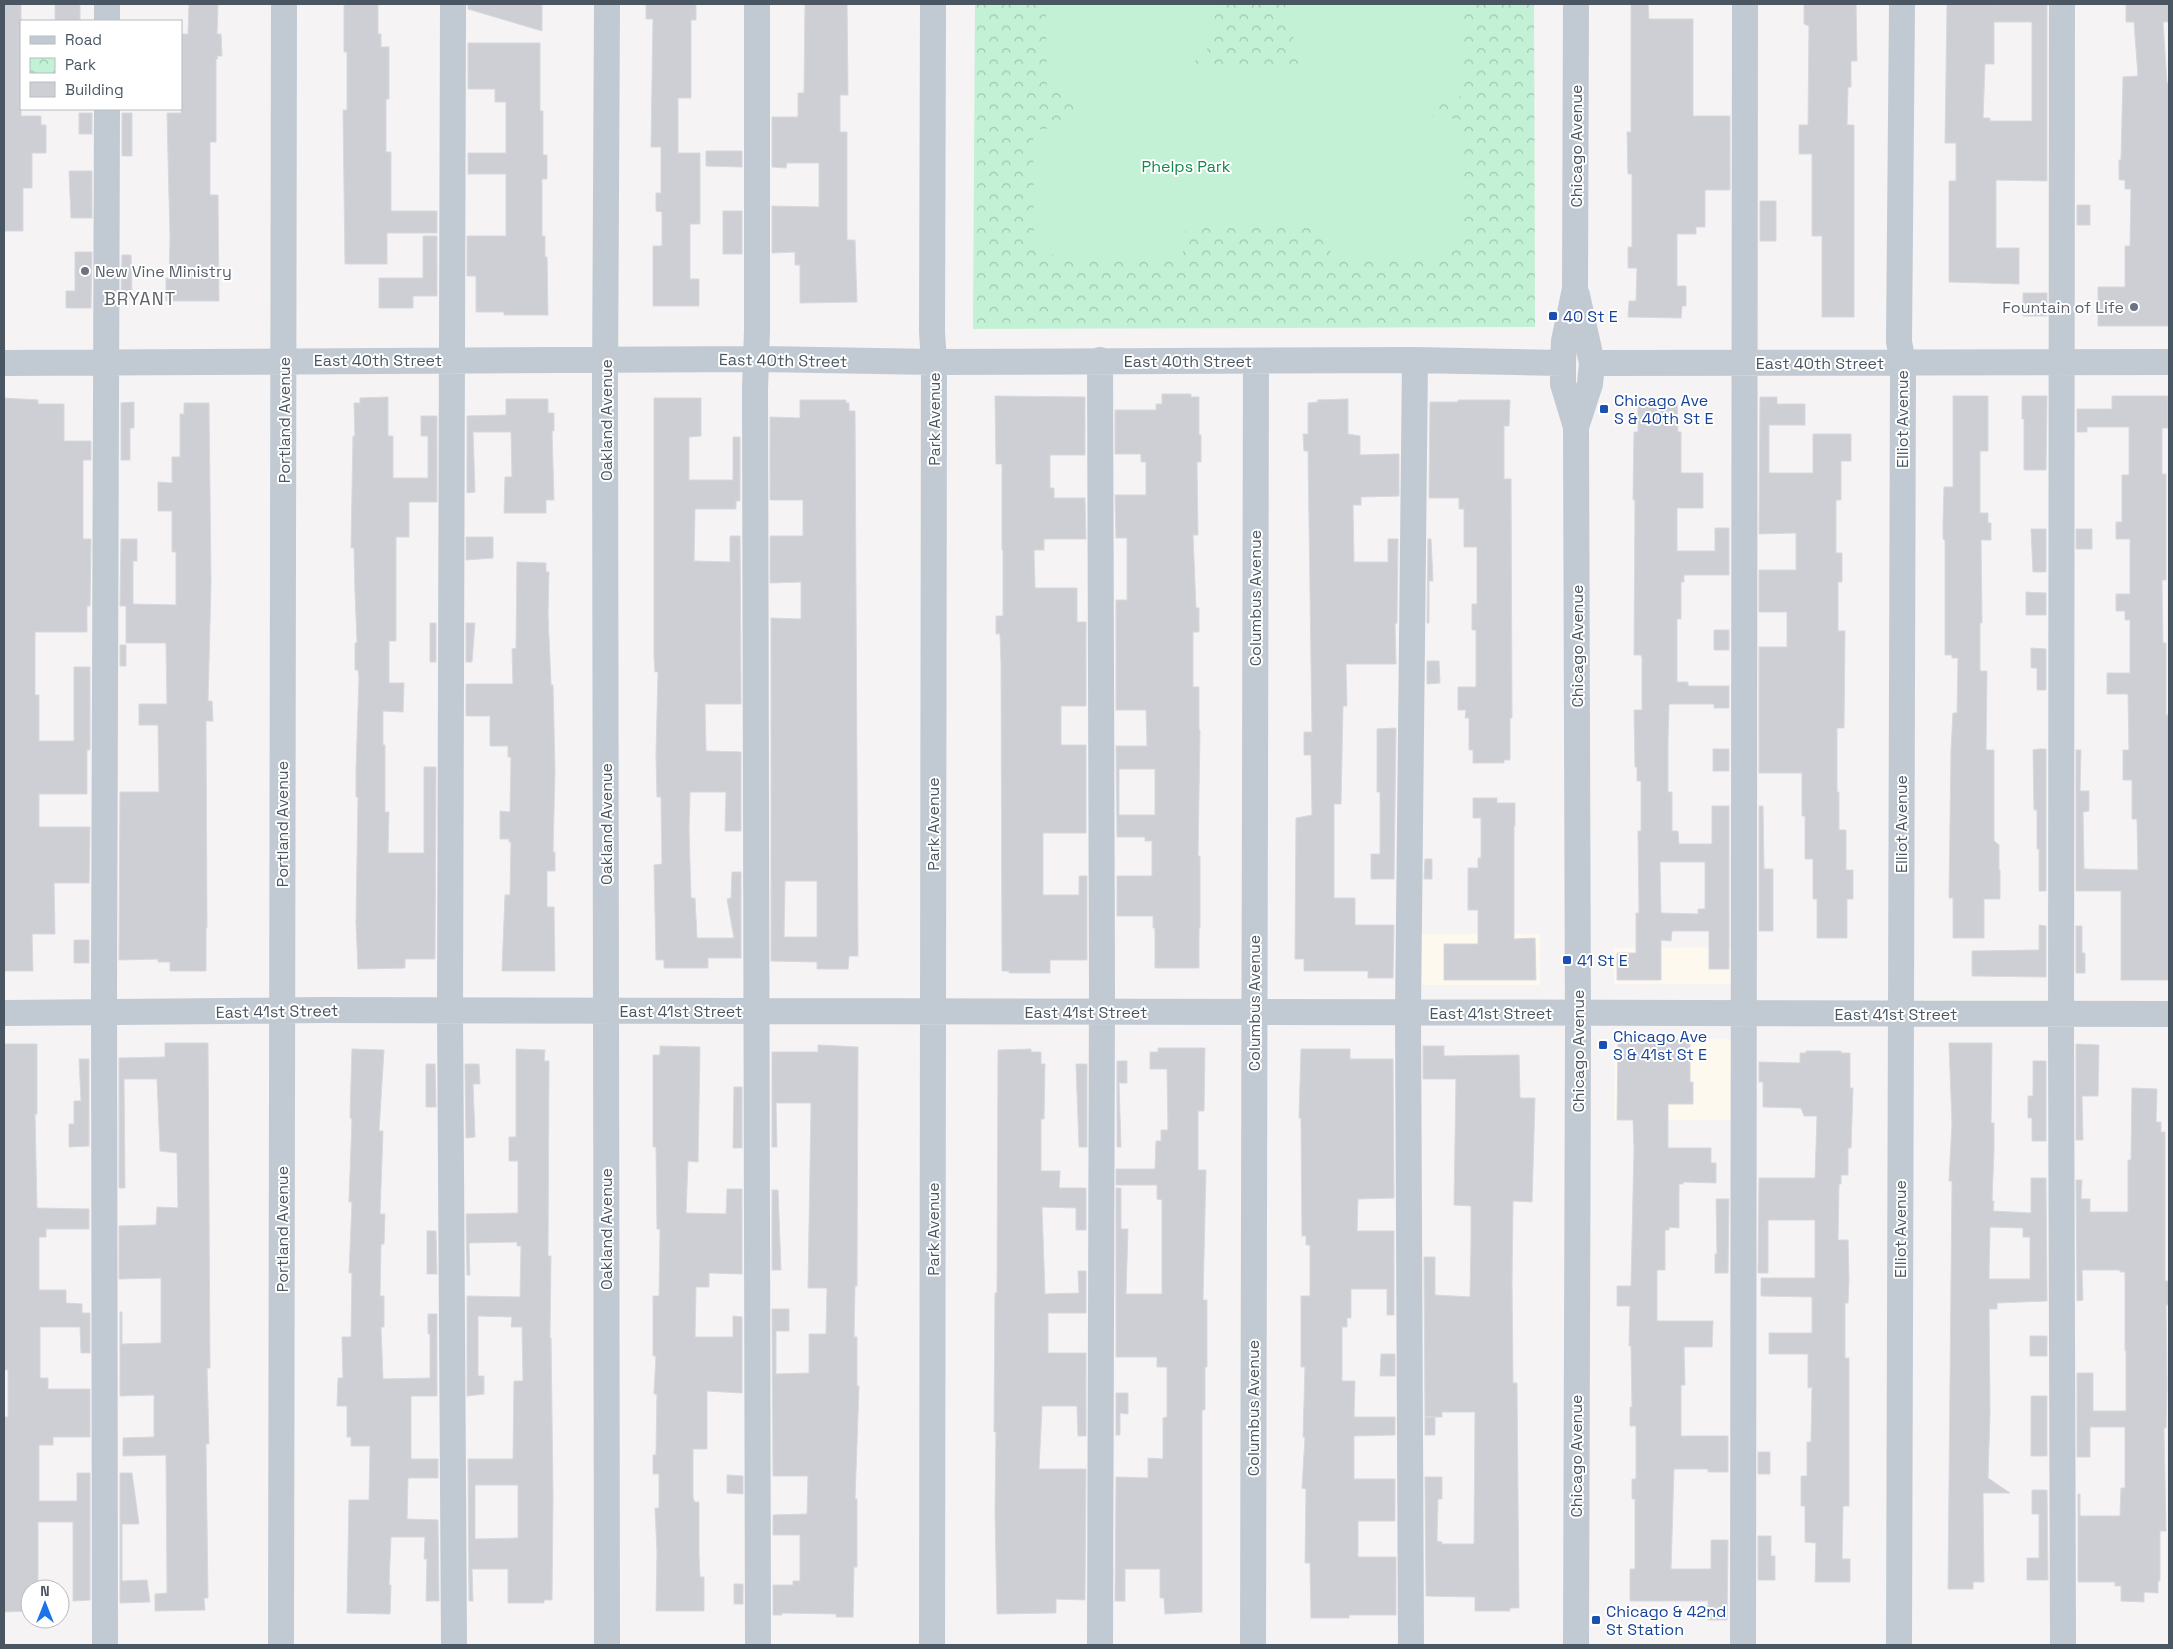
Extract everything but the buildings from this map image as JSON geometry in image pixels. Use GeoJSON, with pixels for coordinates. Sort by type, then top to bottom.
{"type":"FeatureCollection","features":[{"type":"Feature","properties":{"kind":"street"},"geometry":{"type":"LineString","coordinates":[[107,4],[107,20]]}},
{"type":"Feature","properties":{"kind":"street","name":"Portland Avenue"},"geometry":{"type":"LineString","coordinates":[[281,1645],[284,4]]}},
{"type":"Feature","properties":{"kind":"street"},"geometry":{"type":"LineString","coordinates":[[454,4],[450,1011],[454,1645]]}},
{"type":"Feature","properties":{"kind":"street","name":"Oakland Avenue"},"geometry":{"type":"LineString","coordinates":[[607,4],[607,1645]]}},
{"type":"Feature","properties":{"kind":"street"},"geometry":{"type":"LineString","coordinates":[[756,4],[758,1645]]}},
{"type":"Feature","properties":{"kind":"street","name":"Park Avenue"},"geometry":{"type":"LineString","coordinates":[[932,1645],[933,4]]}},
{"type":"Feature","properties":{"kind":"street","name":"Chicago Avenue"},"geometry":{"type":"LineString","coordinates":[[1576,4],[1575,289],[1564,341],[1563,363],[1563,384],[1576,427],[1578,1014],[1576,1645]]}},
{"type":"Feature","properties":{"kind":"street"},"geometry":{"type":"LineString","coordinates":[[1743,1645],[1745,4]]}},
{"type":"Feature","properties":{"kind":"street","name":"Elliot Avenue"},"geometry":{"type":"LineString","coordinates":[[1899,1645],[1903,362],[1899,342],[1902,4]]}},
{"type":"Feature","properties":{"kind":"street"},"geometry":{"type":"LineString","coordinates":[[2062,4],[2061,1014],[2063,1645]]}},
{"type":"Feature","properties":{"kind":"street"},"geometry":{"type":"LineString","coordinates":[[105,1645],[104,1012],[107,110]]}},
{"type":"Feature","properties":{"kind":"street","name":"Chicago Avenue"},"geometry":{"type":"LineString","coordinates":[[1575,289],[1592,363],[1590,384],[1576,427]]}},
{"type":"Feature","properties":{"kind":"street","name":"East 40th Street"},"geometry":{"type":"LineString","coordinates":[[4,363],[606,359],[934,362],[1415,360],[1563,363]]}},
{"type":"Feature","properties":{"kind":"street"},"geometry":{"type":"LineString","coordinates":[[1100,360],[1102,1012],[1100,1645]]}},
{"type":"Feature","properties":{"kind":"street"},"geometry":{"type":"LineString","coordinates":[[1411,1645],[1408,1013],[1415,360]]}},
{"type":"Feature","properties":{"kind":"street","name":"Columbus Avenue"},"geometry":{"type":"LineString","coordinates":[[1253,1645],[1256,362]]}},
{"type":"Feature","properties":{"kind":"street","name":"East 40th Street"},"geometry":{"type":"LineString","coordinates":[[1592,363],[1903,362],[2061,364],[2169,362]]}},
{"type":"Feature","properties":{"kind":"street","name":"East 41st Street"},"geometry":{"type":"LineString","coordinates":[[4,1013],[282,1010],[2169,1014]]}},
{"type":"Feature","properties":{"kind":"shaded area"},"geometry":{"type":"Polygon","coordinates":[[[1412,934],[1540,934],[1540,985],[1412,985],[1412,934]]]}},
{"type":"Feature","properties":{"kind":"shaded area"},"geometry":{"type":"Polygon","coordinates":[[[1737,947],[1736,984],[1614,984],[1613,948],[1737,947]]]}},
{"type":"Feature","properties":{"kind":"shaded area"},"geometry":{"type":"Polygon","coordinates":[[[1739,1039],[1736,1120],[1614,1120],[1615,1040],[1739,1039]]]}},
{"type":"Feature","properties":{"kind":"green space","name":"Phelps Park"},"geometry":{"type":"Polygon","coordinates":[[[975,4],[1534,4],[1535,327],[973,329],[975,4]]]}},
{"type":"Feature","properties":{"kind":"green space"},"geometry":{"type":"Polygon","coordinates":[[[1046,4],[1218,4],[1206,54],[1190,64],[1302,67],[1285,9],[1286,4],[1463,4],[1462,96],[1433,101],[1432,116],[1463,120],[1462,238],[1441,258],[1334,260],[1321,228],[1186,223],[1182,260],[1057,258],[1034,239],[1033,130],[1074,126],[1075,89],[1047,89],[1046,4]]]}},
{"type":"Feature","properties":{"kind":"place","name":"New Vine Ministry"},"geometry":{"type":"Point","coordinates":[85,271]}},
{"type":"Feature","properties":{"kind":"place","name":"Fountain of Life"},"geometry":{"type":"Point","coordinates":[2134,307]}},
{"type":"Feature","properties":{"kind":"place","name":"40 St E"},"geometry":{"type":"Point","coordinates":[1553,316]}},
{"type":"Feature","properties":{"kind":"place","name":"Chicago Ave S & 40th St E"},"geometry":{"type":"Point","coordinates":[1604,409]}},
{"type":"Feature","properties":{"kind":"place","name":"41 St E"},"geometry":{"type":"Point","coordinates":[1567,960]}},
{"type":"Feature","properties":{"kind":"place","name":"Chicago Ave S & 41st St E"},"geometry":{"type":"Point","coordinates":[1603,1045]}},
{"type":"Feature","properties":{"kind":"place","name":"Chicago & 42nd St Station"},"geometry":{"type":"Point","coordinates":[1596,1620]}},
{"type":"Feature","properties":{"kind":"district","name":"BRYANT"},"geometry":{"type":"Point","coordinates":[140,299]}}]}
